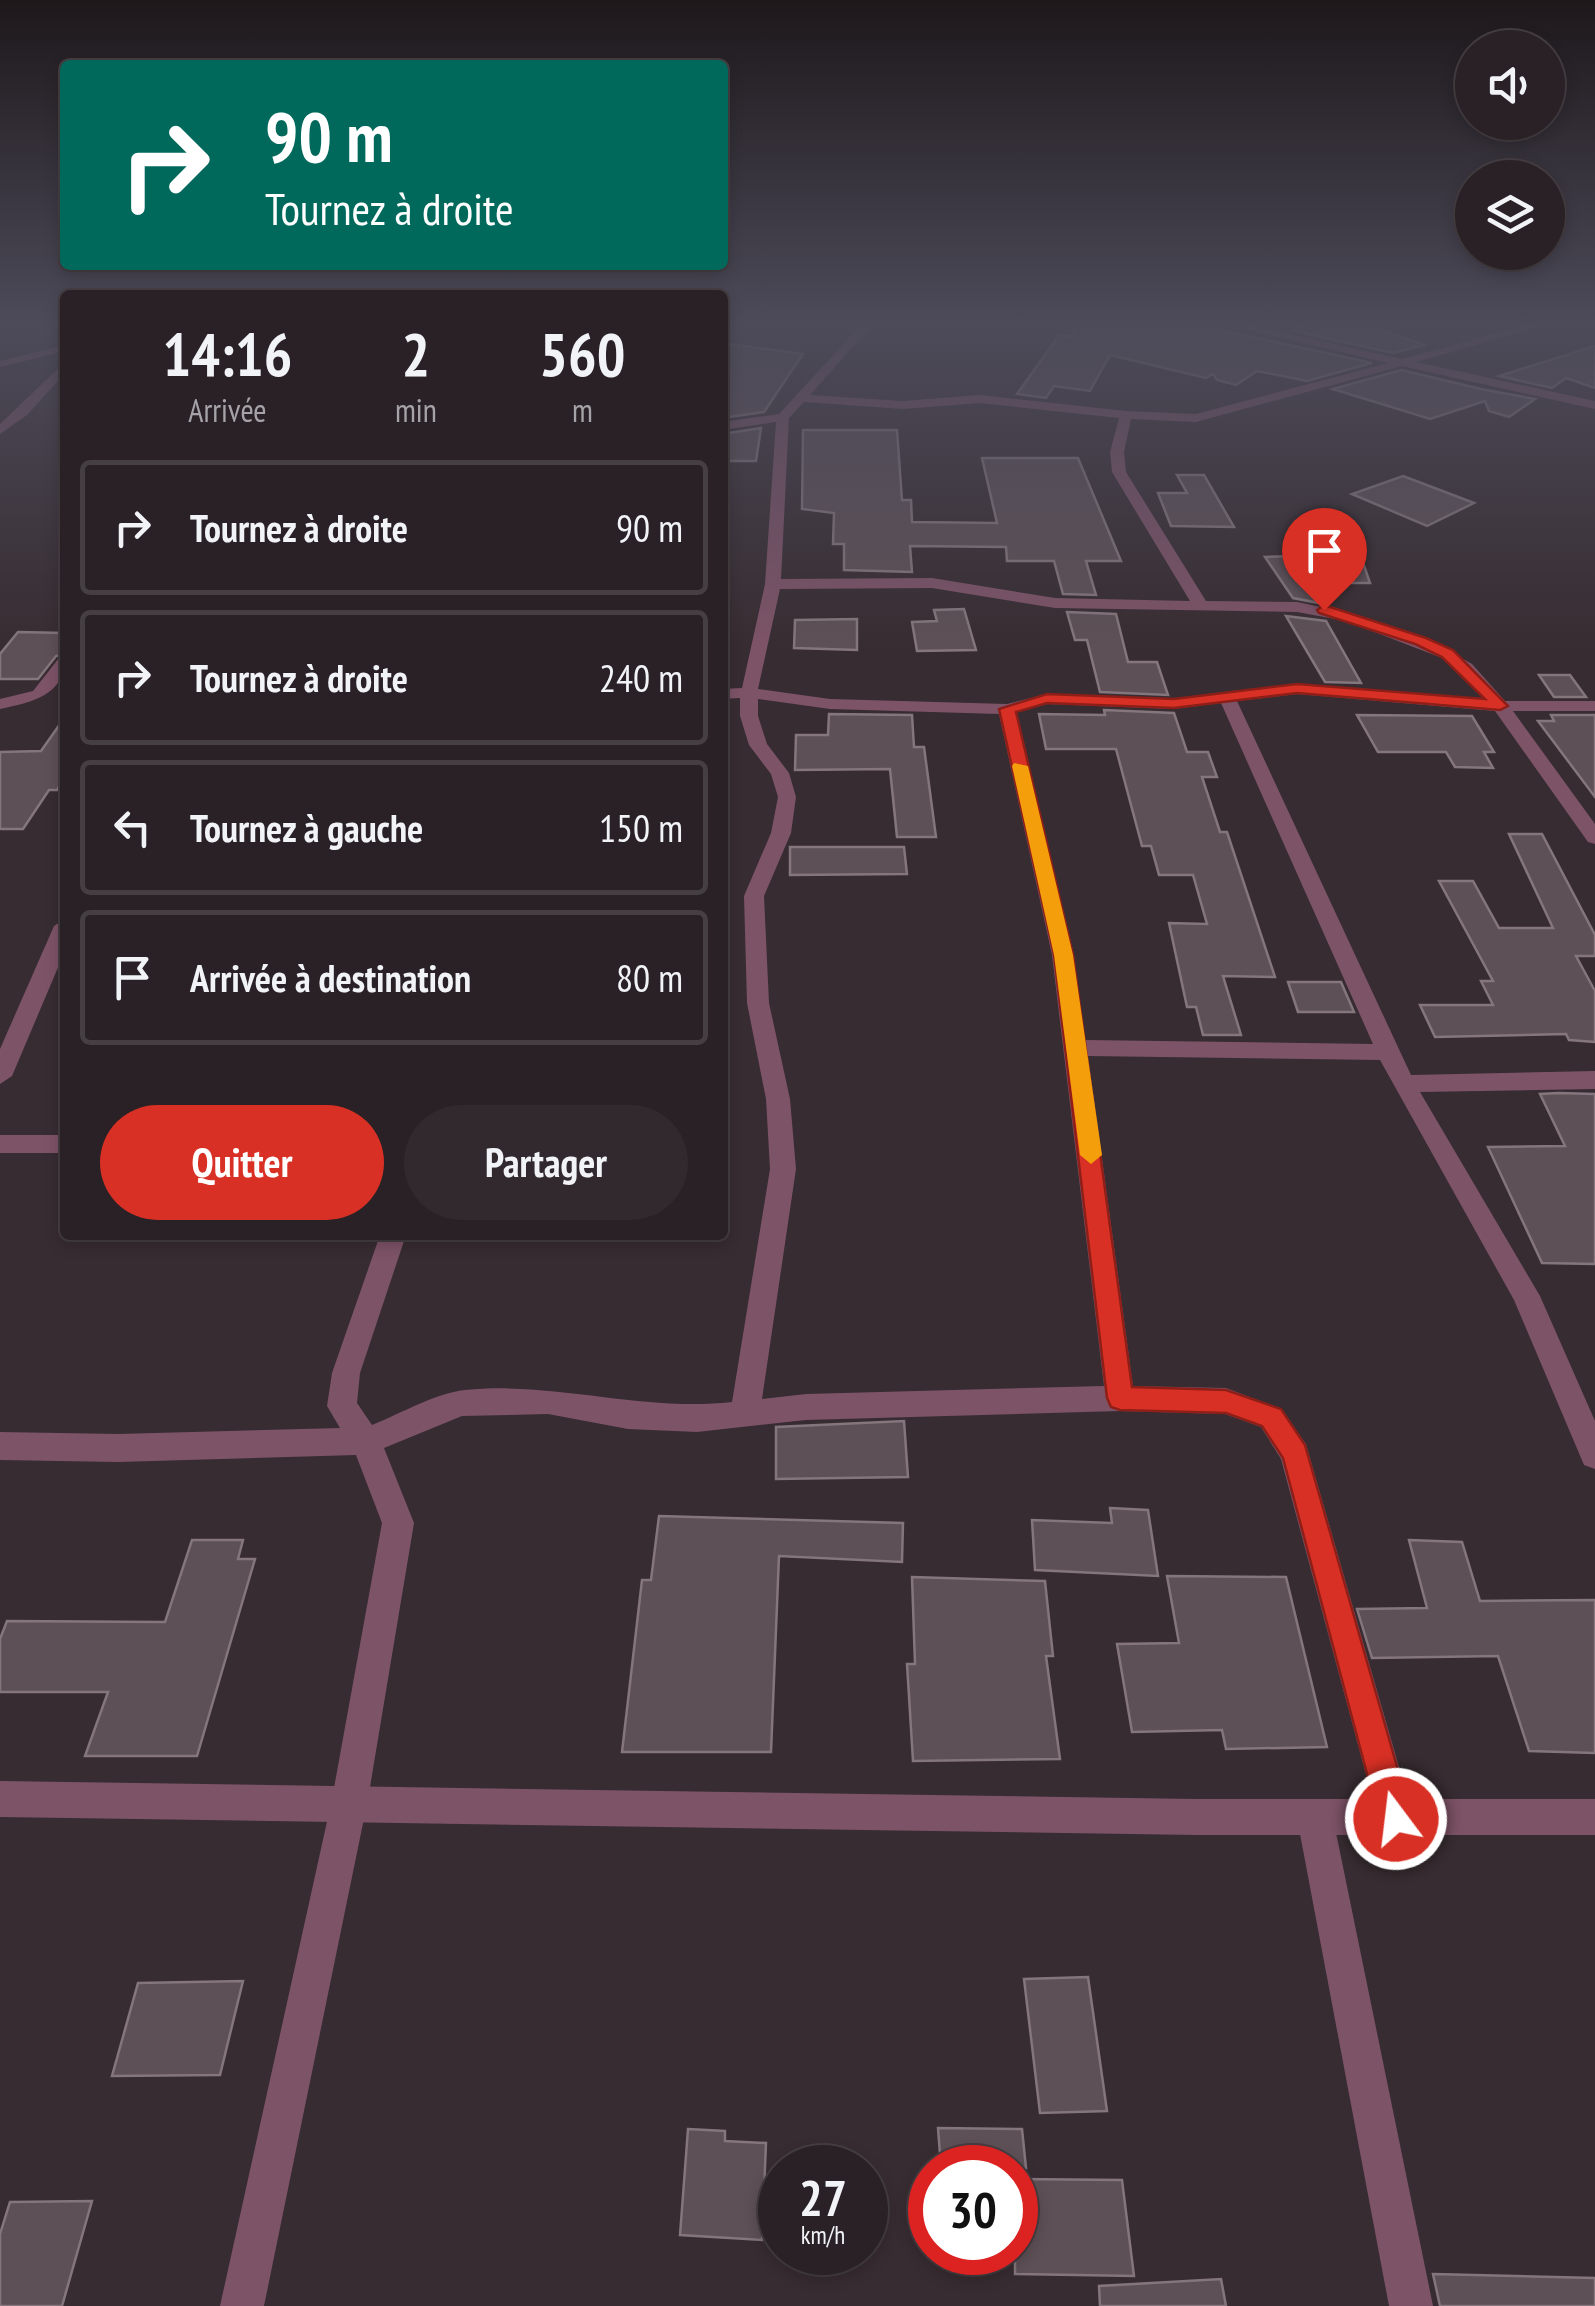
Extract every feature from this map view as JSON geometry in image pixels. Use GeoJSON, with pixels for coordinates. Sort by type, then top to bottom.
{"type":"FeatureCollection","features":[{"type":"Feature","properties":{"kind":"street"},"geometry":{"type":"LineString","coordinates":[[745,1412],[784,1169],[778,1099],[758,1004],[754,896],[781,833],[786,798],[780,773],[758,745],[749,716],[749,693],[772,584],[783,433]]}},
{"type":"Feature","properties":{"kind":"street"},"geometry":{"type":"LineString","coordinates":[[1122,433],[1118,472],[1202,606]]}},
{"type":"Feature","properties":{"kind":"street"},"geometry":{"type":"LineString","coordinates":[[772,584],[932,583],[1055,603],[1324,610],[1448,654],[1500,706],[1595,838]]}},
{"type":"Feature","properties":{"kind":"street"},"geometry":{"type":"LineString","coordinates":[[39,694],[60,668]]}},
{"type":"Feature","properties":{"kind":"street"},"geometry":{"type":"LineString","coordinates":[[728,694],[749,693],[797,702],[1007,709],[1047,699],[1174,704],[1297,688],[1500,706],[1595,706]]}},
{"type":"Feature","properties":{"kind":"street"},"geometry":{"type":"LineString","coordinates":[[0,704],[39,694],[60,695]]}},
{"type":"Feature","properties":{"kind":"street"},"geometry":{"type":"LineString","coordinates":[[1228,698],[1403,1084],[1526,1296],[1595,1455]]}},
{"type":"Feature","properties":{"kind":"street"},"geometry":{"type":"LineString","coordinates":[[1007,709],[1064,955],[1120,1398]]}},
{"type":"Feature","properties":{"kind":"street"},"geometry":{"type":"LineString","coordinates":[[0,1076],[60,938]]}},
{"type":"Feature","properties":{"kind":"street"},"geometry":{"type":"LineString","coordinates":[[1078,1048],[1390,1052]]}},
{"type":"Feature","properties":{"kind":"street"},"geometry":{"type":"LineString","coordinates":[[1403,1084],[1595,1080]]}},
{"type":"Feature","properties":{"kind":"street"},"geometry":{"type":"LineString","coordinates":[[0,1144],[60,1144]]}},
{"type":"Feature","properties":{"kind":"street"},"geometry":{"type":"LineString","coordinates":[[242,2306],[350,1799],[398,1523],[366,1441],[342,1406],[391,1240]]}},
{"type":"Feature","properties":{"kind":"street"},"geometry":{"type":"LineString","coordinates":[[0,1446],[118,1448],[366,1441],[461,1403],[548,1401],[628,1416],[697,1419],[745,1412],[1120,1398],[1226,1401],[1272,1418],[1296,1454],[1396,1819]]}},
{"type":"Feature","properties":{"kind":"street"},"geometry":{"type":"LineString","coordinates":[[0,1799],[350,1799],[1396,1819],[1595,1816]]}},
{"type":"Feature","properties":{"kind":"street"},"geometry":{"type":"LineString","coordinates":[[1315,1818],[1412,2306]]}},
{"type":"Feature","properties":{"kind":"building"},"geometry":{"type":"Polygon","coordinates":[[[728,433],[760,433],[756,461],[728,461],[728,433]]]}},
{"type":"Feature","properties":{"kind":"building"},"geometry":{"type":"Polygon","coordinates":[[[803,433],[897,433],[902,500],[911,500],[912,522],[997,523],[982,458],[1078,458],[1121,561],[1086,561],[1096,595],[1063,594],[1054,561],[1007,561],[1006,547],[910,546],[912,572],[844,570],[844,544],[833,544],[834,513],[802,509],[803,433]]]}},
{"type":"Feature","properties":{"kind":"building"},"geometry":{"type":"Polygon","coordinates":[[[1177,475],[1204,475],[1234,527],[1171,526],[1158,493],[1187,493],[1177,475]]]}},
{"type":"Feature","properties":{"kind":"building"},"geometry":{"type":"Polygon","coordinates":[[[1403,476],[1474,503],[1427,526],[1352,494],[1403,476]]]}},
{"type":"Feature","properties":{"kind":"building"},"geometry":{"type":"Polygon","coordinates":[[[1312,520],[1349,522],[1370,583],[1312,583],[1319,603],[1293,598],[1265,557],[1319,555],[1316,550],[1322,550],[1312,520]]]}},
{"type":"Feature","properties":{"kind":"building"},"geometry":{"type":"Polygon","coordinates":[[[964,609],[976,650],[917,651],[912,622],[937,621],[934,610],[964,609]]]}},
{"type":"Feature","properties":{"kind":"building"},"geometry":{"type":"Polygon","coordinates":[[[1067,612],[1116,614],[1128,662],[1157,662],[1168,695],[1100,692],[1087,640],[1075,640],[1067,612]]]}},
{"type":"Feature","properties":{"kind":"building"},"geometry":{"type":"Polygon","coordinates":[[[1286,616],[1326,621],[1361,683],[1325,682],[1286,616]]]}},
{"type":"Feature","properties":{"kind":"building"},"geometry":{"type":"Polygon","coordinates":[[[857,619],[857,650],[794,648],[795,620],[857,619]]]}},
{"type":"Feature","properties":{"kind":"building"},"geometry":{"type":"Polygon","coordinates":[[[18,632],[60,633],[60,655],[38,679],[0,679],[0,654],[18,632]]]}},
{"type":"Feature","properties":{"kind":"building"},"geometry":{"type":"Polygon","coordinates":[[[1539,675],[1570,675],[1586,697],[1554,697],[1539,675]]]}},
{"type":"Feature","properties":{"kind":"building"},"geometry":{"type":"Polygon","coordinates":[[[1104,710],[1174,713],[1187,752],[1208,752],[1217,777],[1202,777],[1220,832],[1227,832],[1275,977],[1223,976],[1241,1035],[1203,1035],[1196,1007],[1187,1007],[1169,923],[1207,924],[1193,875],[1159,875],[1151,846],[1142,846],[1116,749],[1046,749],[1039,714],[1105,715],[1104,710]]]}},
{"type":"Feature","properties":{"kind":"building"},"geometry":{"type":"Polygon","coordinates":[[[829,714],[912,715],[914,747],[924,747],[936,837],[897,837],[890,769],[795,770],[796,735],[828,735],[829,714]]]}},
{"type":"Feature","properties":{"kind":"building"},"geometry":{"type":"Polygon","coordinates":[[[1357,715],[1472,716],[1494,752],[1484,752],[1493,768],[1455,767],[1446,752],[1378,752],[1357,715]]]}},
{"type":"Feature","properties":{"kind":"building"},"geometry":{"type":"Polygon","coordinates":[[[1551,715],[1595,715],[1595,797],[1538,721],[1554,721],[1551,715]]]}},
{"type":"Feature","properties":{"kind":"building"},"geometry":{"type":"Polygon","coordinates":[[[60,724],[57,790],[49,790],[23,829],[0,829],[0,752],[41,751],[60,724]]]}},
{"type":"Feature","properties":{"kind":"building"},"geometry":{"type":"Polygon","coordinates":[[[1509,834],[1542,834],[1595,935],[1595,956],[1576,956],[1595,991],[1595,1042],[1569,1040],[1566,1034],[1435,1037],[1420,1005],[1493,1005],[1481,981],[1493,981],[1439,881],[1473,881],[1499,928],[1553,928],[1509,834]]]}},
{"type":"Feature","properties":{"kind":"building"},"geometry":{"type":"Polygon","coordinates":[[[790,847],[904,847],[907,874],[790,875],[790,847]]]}},
{"type":"Feature","properties":{"kind":"building"},"geometry":{"type":"Polygon","coordinates":[[[1288,982],[1341,982],[1354,1012],[1298,1012],[1288,982]]]}},
{"type":"Feature","properties":{"kind":"building"},"geometry":{"type":"Polygon","coordinates":[[[1540,1094],[1595,1094],[1595,1264],[1542,1263],[1488,1147],[1565,1146],[1540,1094]]]}},
{"type":"Feature","properties":{"kind":"building"},"geometry":{"type":"Polygon","coordinates":[[[904,1421],[908,1477],[776,1479],[776,1427],[904,1421]]]}},
{"type":"Feature","properties":{"kind":"building"},"geometry":{"type":"Polygon","coordinates":[[[1110,1508],[1148,1510],[1158,1576],[1035,1570],[1032,1520],[1112,1523],[1110,1508]]]}},
{"type":"Feature","properties":{"kind":"building"},"geometry":{"type":"Polygon","coordinates":[[[659,1516],[903,1523],[902,1562],[779,1556],[771,1752],[622,1752],[642,1580],[651,1580],[659,1516]]]}},
{"type":"Feature","properties":{"kind":"building"},"geometry":{"type":"Polygon","coordinates":[[[192,1540],[243,1540],[238,1559],[255,1559],[197,1756],[85,1756],[108,1692],[0,1692],[0,1639],[7,1621],[165,1622],[192,1540]]]}},
{"type":"Feature","properties":{"kind":"building"},"geometry":{"type":"Polygon","coordinates":[[[1409,1540],[1462,1542],[1480,1601],[1595,1600],[1595,1753],[1529,1751],[1498,1656],[1372,1658],[1357,1609],[1427,1608],[1409,1540]]]}},
{"type":"Feature","properties":{"kind":"building"},"geometry":{"type":"Polygon","coordinates":[[[1167,1576],[1286,1577],[1327,1747],[1226,1749],[1222,1730],[1132,1732],[1117,1644],[1179,1643],[1167,1576]]]}},
{"type":"Feature","properties":{"kind":"building"},"geometry":{"type":"Polygon","coordinates":[[[912,1577],[1045,1581],[1053,1656],[1046,1656],[1060,1759],[913,1761],[907,1664],[915,1664],[912,1577]]]}},
{"type":"Feature","properties":{"kind":"building"},"geometry":{"type":"Polygon","coordinates":[[[1088,1977],[1107,2111],[1040,2113],[1024,1979],[1088,1977]]]}},
{"type":"Feature","properties":{"kind":"building"},"geometry":{"type":"Polygon","coordinates":[[[243,1981],[220,2075],[112,2076],[138,1983],[243,1981]]]}},
{"type":"Feature","properties":{"kind":"building"},"geometry":{"type":"Polygon","coordinates":[[[938,2128],[1022,2129],[1024,2145],[939,2145],[938,2128]]]}},
{"type":"Feature","properties":{"kind":"building"},"geometry":{"type":"Polygon","coordinates":[[[688,2129],[725,2131],[725,2141],[766,2143],[758,2145],[758,2240],[680,2235],[688,2129]]]}},
{"type":"Feature","properties":{"kind":"building"},"geometry":{"type":"Polygon","coordinates":[[[1038,2179],[1122,2180],[1134,2276],[1038,2274],[1038,2179]]]}},
{"type":"Feature","properties":{"kind":"building"},"geometry":{"type":"Polygon","coordinates":[[[92,2201],[62,2306],[0,2306],[0,2234],[10,2202],[92,2201]]]}},
{"type":"Feature","properties":{"kind":"building"},"geometry":{"type":"Polygon","coordinates":[[[1433,2274],[1595,2278],[1595,2306],[1440,2306],[1433,2274]]]}},
{"type":"Feature","properties":{"kind":"building"},"geometry":{"type":"Polygon","coordinates":[[[1221,2279],[1226,2306],[1100,2306],[1099,2286],[1221,2279]]]}},
{"type":"Feature","properties":{"kind":"slow traffic"},"geometry":{"type":"LineString","coordinates":[[1020,766],[1064,955],[1091,1155]]}},
{"type":"Feature","properties":{"kind":"route"},"geometry":{"type":"LineString","coordinates":[[1324,610],[1421,641],[1448,654],[1500,706],[1297,688],[1174,704],[1047,699],[1007,709],[1064,955],[1120,1398],[1226,1401],[1272,1418],[1296,1454],[1396,1819]]}}]}
